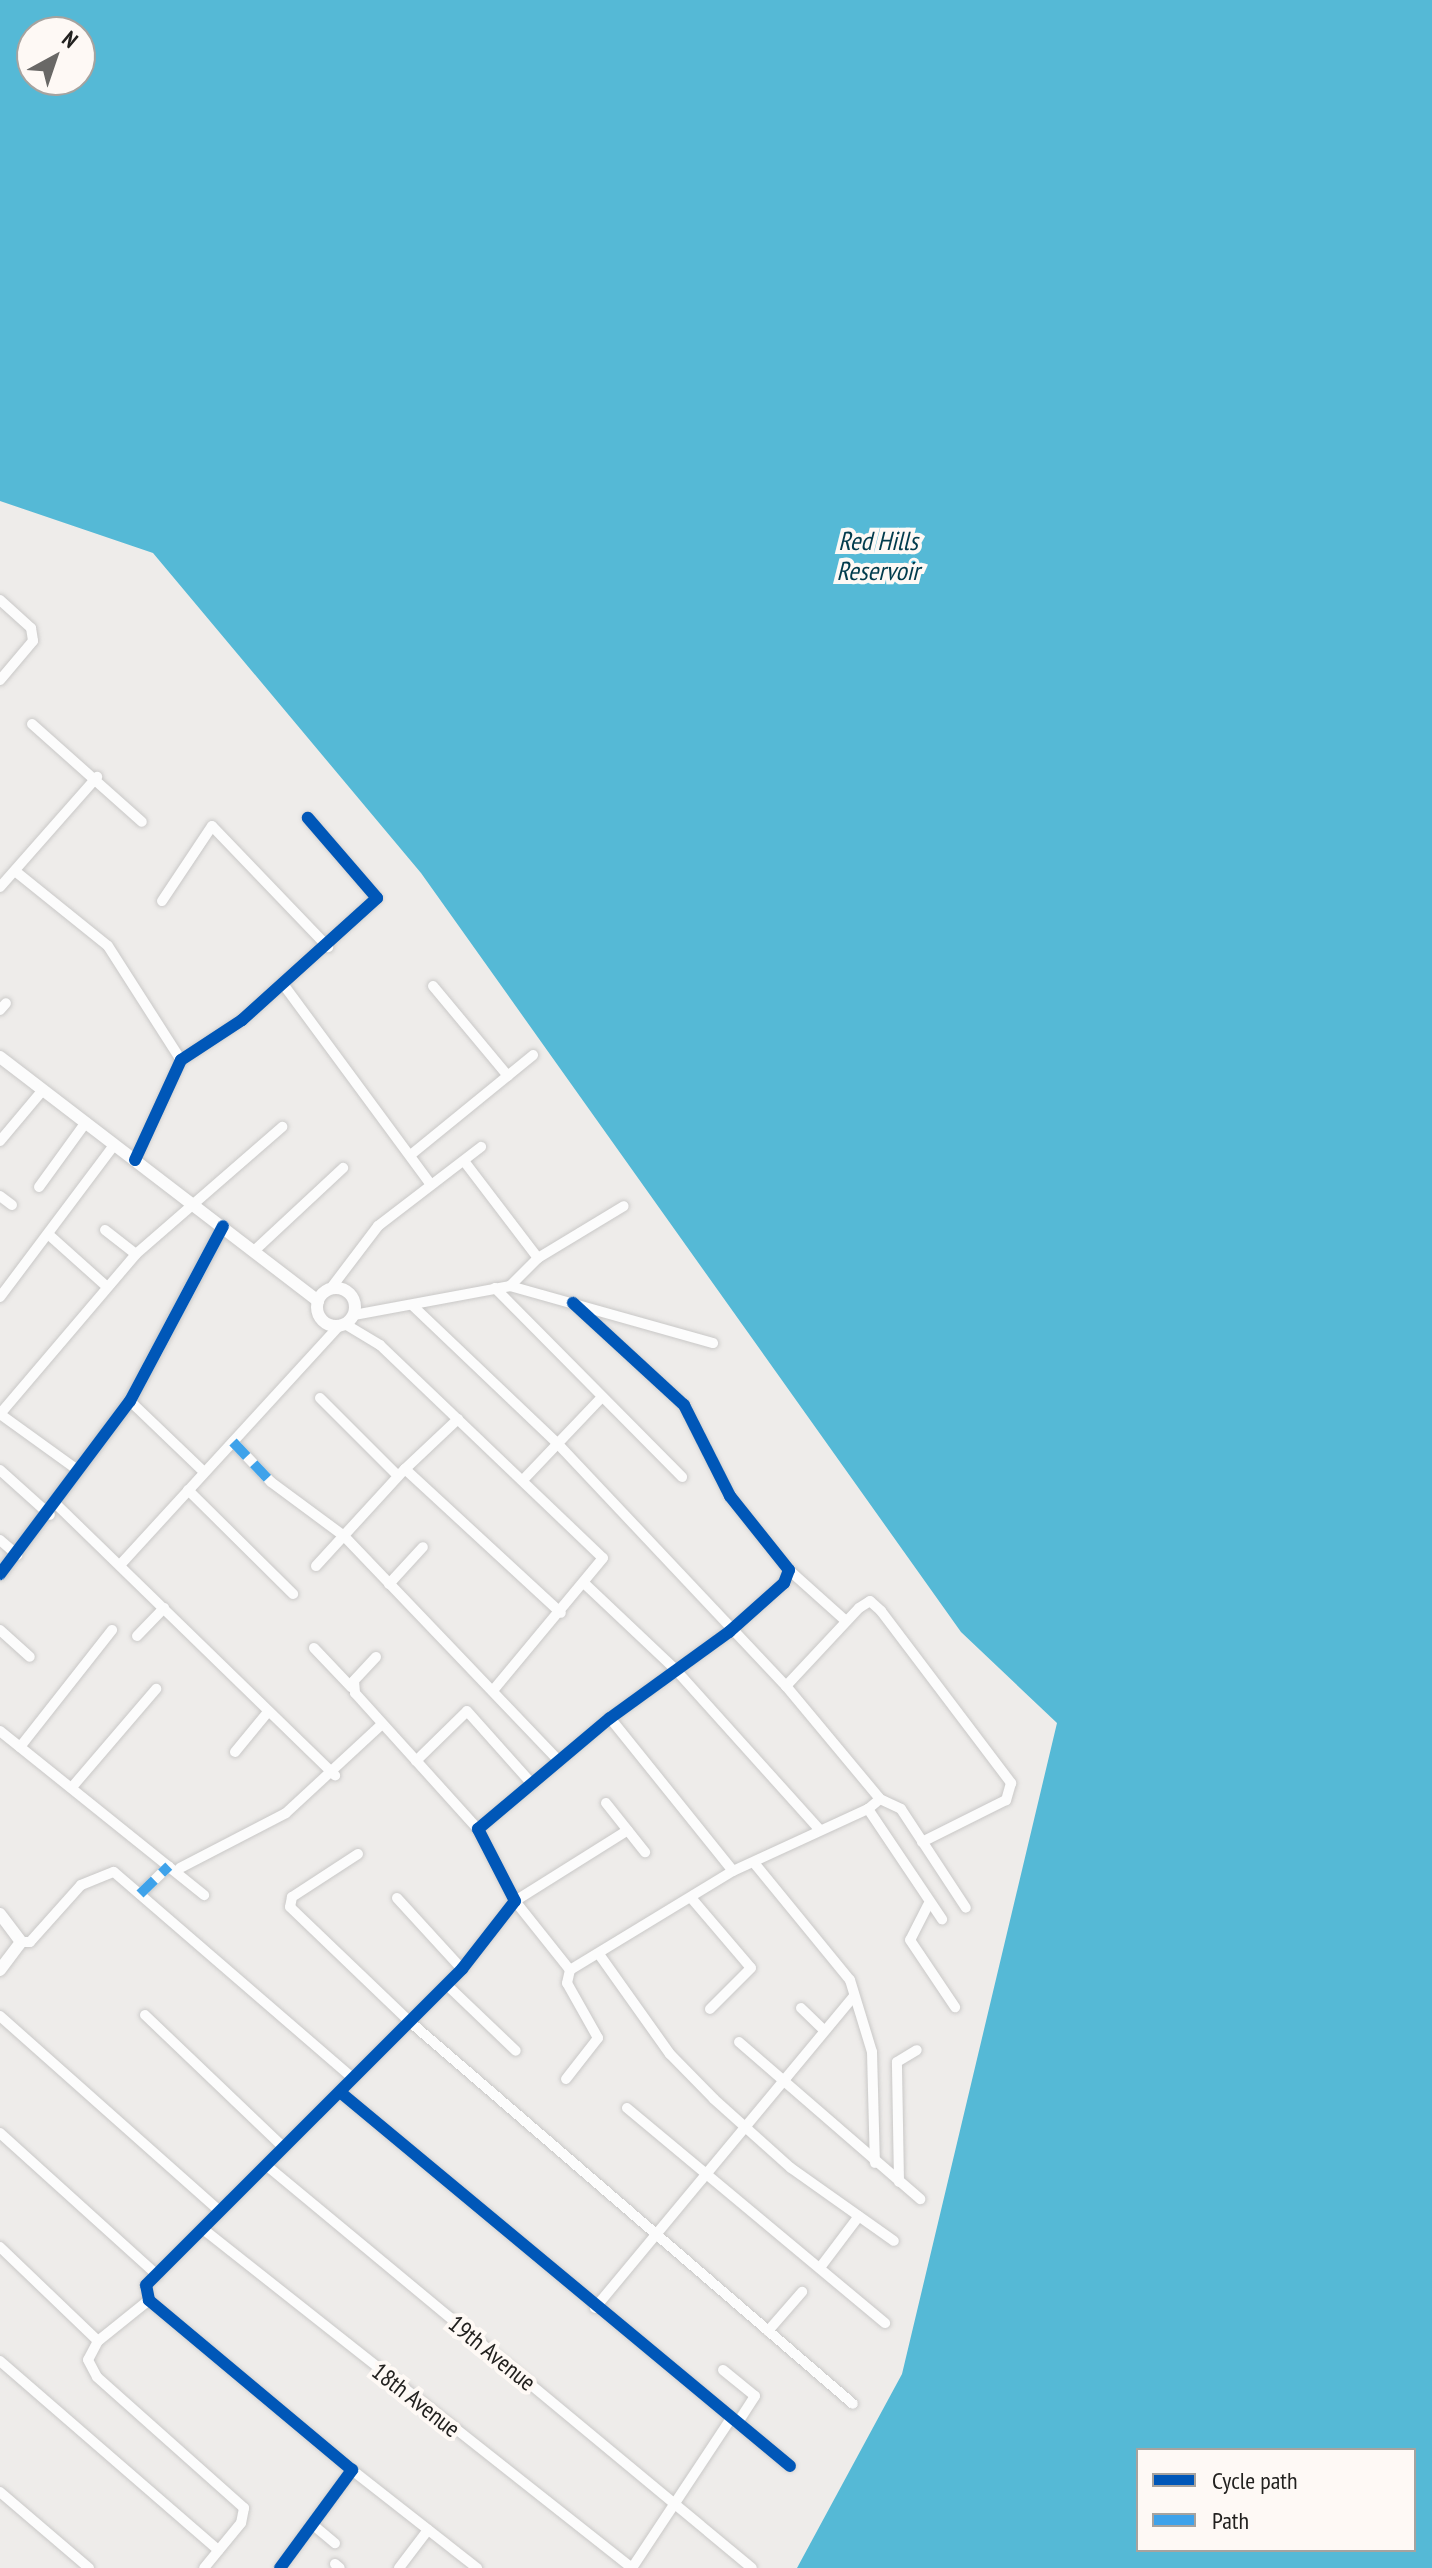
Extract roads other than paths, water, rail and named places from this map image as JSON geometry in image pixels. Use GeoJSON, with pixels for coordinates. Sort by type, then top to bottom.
{"type":"FeatureCollection","features":[{"type":"Feature","properties":{"kind":"street"},"geometry":{"type":"LineString","coordinates":[[0,600],[33,634],[1,677]]}},
{"type":"Feature","properties":{"kind":"street"},"geometry":{"type":"LineString","coordinates":[[32,724],[97,777],[142,822]]}},
{"type":"Feature","properties":{"kind":"street"},"geometry":{"type":"LineString","coordinates":[[0,887],[97,777]]}},
{"type":"Feature","properties":{"kind":"street"},"geometry":{"type":"LineString","coordinates":[[135,1160],[181,1060],[328,947],[377,898],[308,818]]}},
{"type":"Feature","properties":{"kind":"street"},"geometry":{"type":"LineString","coordinates":[[162,901],[212,826],[328,947]]}},
{"type":"Feature","properties":{"kind":"street"},"geometry":{"type":"LineString","coordinates":[[15,871],[108,946],[181,1060]]}},
{"type":"Feature","properties":{"kind":"street"},"geometry":{"type":"LineString","coordinates":[[283,984],[413,1153],[429,1182]]}},
{"type":"Feature","properties":{"kind":"street"},"geometry":{"type":"LineString","coordinates":[[433,986],[508,1076]]}},
{"type":"Feature","properties":{"kind":"street"},"geometry":{"type":"LineString","coordinates":[[413,1153],[533,1055]]}},
{"type":"Feature","properties":{"kind":"street"},"geometry":{"type":"LineString","coordinates":[[0,1057],[196,1204],[318,1301],[322,1320],[346,1322],[412,1305],[510,1286],[713,1343]]}},
{"type":"Feature","properties":{"kind":"street"},"geometry":{"type":"LineString","coordinates":[[0,1141],[42,1091]]}},
{"type":"Feature","properties":{"kind":"street"},"geometry":{"type":"LineString","coordinates":[[39,1187],[86,1122]]}},
{"type":"Feature","properties":{"kind":"street"},"geometry":{"type":"LineString","coordinates":[[79,1471],[0,1414],[136,1254],[282,1127]]}},
{"type":"Feature","properties":{"kind":"street"},"geometry":{"type":"LineString","coordinates":[[0,1297],[115,1144]]}},
{"type":"Feature","properties":{"kind":"street"},"geometry":{"type":"LineString","coordinates":[[318,1301],[378,1226],[429,1182],[481,1147]]}},
{"type":"Feature","properties":{"kind":"street"},"geometry":{"type":"LineString","coordinates":[[464,1161],[538,1258]]}},
{"type":"Feature","properties":{"kind":"street"},"geometry":{"type":"LineString","coordinates":[[254,1251],[343,1168]]}},
{"type":"Feature","properties":{"kind":"street"},"geometry":{"type":"LineString","coordinates":[[0,1196],[12,1205]]}},
{"type":"Feature","properties":{"kind":"street"},"geometry":{"type":"LineString","coordinates":[[510,1286],[538,1258],[624,1206]]}},
{"type":"Feature","properties":{"kind":"street"},"geometry":{"type":"LineString","coordinates":[[0,1574],[53,1510],[130,1401],[223,1226]]}},
{"type":"Feature","properties":{"kind":"street"},"geometry":{"type":"LineString","coordinates":[[105,1230],[136,1254]]}},
{"type":"Feature","properties":{"kind":"street"},"geometry":{"type":"LineString","coordinates":[[48,1234],[106,1286]]}},
{"type":"Feature","properties":{"kind":"street"},"geometry":{"type":"LineString","coordinates":[[120,1565],[203,1471],[346,1322],[349,1292],[331,1288]]}},
{"type":"Feature","properties":{"kind":"street"},"geometry":{"type":"LineString","coordinates":[[495,1288],[682,1477]]}},
{"type":"Feature","properties":{"kind":"street"},"geometry":{"type":"LineString","coordinates":[[573,1303],[684,1405],[730,1496],[789,1570],[846,1621]]}},
{"type":"Feature","properties":{"kind":"street"},"geometry":{"type":"LineString","coordinates":[[412,1305],[557,1443],[729,1632],[786,1686],[880,1799],[901,1809],[966,1908]]}},
{"type":"Feature","properties":{"kind":"street"},"geometry":{"type":"LineString","coordinates":[[346,1322],[380,1345],[601,1554],[603,1563],[495,1688]]}},
{"type":"Feature","properties":{"kind":"street"},"geometry":{"type":"LineString","coordinates":[[320,1398],[561,1613]]}},
{"type":"Feature","properties":{"kind":"street"},"geometry":{"type":"LineString","coordinates":[[523,1480],[601,1398]]}},
{"type":"Feature","properties":{"kind":"street"},"geometry":{"type":"LineString","coordinates":[[130,1401],[203,1471]]}},
{"type":"Feature","properties":{"kind":"street"},"geometry":{"type":"LineString","coordinates":[[316,1566],[402,1472],[458,1419]]}},
{"type":"Feature","properties":{"kind":"street"},"geometry":{"type":"LineString","coordinates":[[233,1442],[271,1482],[344,1536],[495,1688],[559,1761]]}},
{"type":"Feature","properties":{"kind":"street"},"geometry":{"type":"LineString","coordinates":[[0,1470],[120,1565],[267,1713],[335,1775]]}},
{"type":"Feature","properties":{"kind":"street"},"geometry":{"type":"LineString","coordinates":[[188,1490],[293,1594]]}},
{"type":"Feature","properties":{"kind":"street"},"geometry":{"type":"LineString","coordinates":[[0,1540],[17,1555]]}},
{"type":"Feature","properties":{"kind":"street"},"geometry":{"type":"LineString","coordinates":[[389,1584],[423,1547]]}},
{"type":"Feature","properties":{"kind":"street"},"geometry":{"type":"LineString","coordinates":[[478,1829],[610,1718],[729,1632],[784,1583],[789,1570]]}},
{"type":"Feature","properties":{"kind":"street"},"geometry":{"type":"LineString","coordinates":[[585,1584],[675,1669],[818,1828]]}},
{"type":"Feature","properties":{"kind":"street"},"geometry":{"type":"LineString","coordinates":[[786,1686],[846,1621],[870,1601],[881,1611],[1011,1783],[1006,1800],[922,1842]]}},
{"type":"Feature","properties":{"kind":"street"},"geometry":{"type":"LineString","coordinates":[[137,1636],[164,1608]]}},
{"type":"Feature","properties":{"kind":"street"},"geometry":{"type":"LineString","coordinates":[[0,1630],[30,1657]]}},
{"type":"Feature","properties":{"kind":"street"},"geometry":{"type":"LineString","coordinates":[[20,1747],[112,1630]]}},
{"type":"Feature","properties":{"kind":"street"},"geometry":{"type":"LineString","coordinates":[[314,1648],[478,1829],[515,1901],[570,1970],[569,1989],[598,2038],[566,2079]]}},
{"type":"Feature","properties":{"kind":"street"},"geometry":{"type":"LineString","coordinates":[[351,1687],[376,1657]]}},
{"type":"Feature","properties":{"kind":"street"},"geometry":{"type":"LineString","coordinates":[[73,1786],[156,1689]]}},
{"type":"Feature","properties":{"kind":"street"},"geometry":{"type":"LineString","coordinates":[[416,1761],[464,1710],[532,1784]]}},
{"type":"Feature","properties":{"kind":"street"},"geometry":{"type":"LineString","coordinates":[[235,1752],[267,1713]]}},
{"type":"Feature","properties":{"kind":"street"},"geometry":{"type":"LineString","coordinates":[[610,1718],[733,1871]]}},
{"type":"Feature","properties":{"kind":"street"},"geometry":{"type":"LineString","coordinates":[[140,1894],[174,1867],[260,1829],[335,1775],[382,1724]]}},
{"type":"Feature","properties":{"kind":"street"},"geometry":{"type":"LineString","coordinates":[[0,1731],[174,1867],[204,1895]]}},
{"type":"Feature","properties":{"kind":"street"},"geometry":{"type":"LineString","coordinates":[[570,1970],[601,1957],[693,1900],[733,1871],[755,1864],[818,1828],[868,1809],[880,1799]]}},
{"type":"Feature","properties":{"kind":"street"},"geometry":{"type":"LineString","coordinates":[[606,1803],[645,1852]]}},
{"type":"Feature","properties":{"kind":"street"},"geometry":{"type":"LineString","coordinates":[[868,1809],[928,1905],[942,1919]]}},
{"type":"Feature","properties":{"kind":"street"},"geometry":{"type":"LineString","coordinates":[[477,2568],[352,2470],[149,2300],[146,2285],[447,1985],[515,1901],[628,1830]]}},
{"type":"Feature","properties":{"kind":"street"},"geometry":{"type":"LineString","coordinates":[[358,1854],[289,1903],[409,2021],[853,2404]]}},
{"type":"Feature","properties":{"kind":"street"},"geometry":{"type":"LineString","coordinates":[[755,1864],[850,1980],[872,2052],[875,2163]]}},
{"type":"Feature","properties":{"kind":"street"},"geometry":{"type":"LineString","coordinates":[[21,1942],[30,1942],[100,1872],[114,1872],[353,2078]]}},
{"type":"Feature","properties":{"kind":"street"},"geometry":{"type":"LineString","coordinates":[[397,1898],[462,1969]]}},
{"type":"Feature","properties":{"kind":"street"},"geometry":{"type":"LineString","coordinates":[[693,1900],[752,1969],[710,2009]]}},
{"type":"Feature","properties":{"kind":"street"},"geometry":{"type":"LineString","coordinates":[[928,1905],[910,1940],[955,2007]]}},
{"type":"Feature","properties":{"kind":"street"},"geometry":{"type":"LineString","coordinates":[[0,1914],[21,1942]]}},
{"type":"Feature","properties":{"kind":"street"},"geometry":{"type":"LineString","coordinates":[[0,1970],[21,1942]]}},
{"type":"Feature","properties":{"kind":"street"},"geometry":{"type":"LineString","coordinates":[[601,1957],[670,2054],[748,2126],[894,2241]]}},
{"type":"Feature","properties":{"kind":"street"},"geometry":{"type":"LineString","coordinates":[[447,1985],[516,2051]]}},
{"type":"Feature","properties":{"kind":"street"},"geometry":{"type":"LineString","coordinates":[[595,2308],[853,1997]]}},
{"type":"Feature","properties":{"kind":"street"},"geometry":{"type":"LineString","coordinates":[[801,2008],[824,2030]]}},
{"type":"Feature","properties":{"kind":"street"},"geometry":{"type":"LineString","coordinates":[[145,2015],[284,2148]]}},
{"type":"Feature","properties":{"kind":"street"},"geometry":{"type":"LineString","coordinates":[[0,2016],[220,2211]]}},
{"type":"Feature","properties":{"kind":"street"},"geometry":{"type":"LineString","coordinates":[[739,2042],[787,2080],[875,2163],[920,2199]]}},
{"type":"Feature","properties":{"kind":"street"},"geometry":{"type":"LineString","coordinates":[[899,2182],[897,2062],[917,2050]]}},
{"type":"Feature","properties":{"kind":"street"},"geometry":{"type":"LineString","coordinates":[[340,2092],[595,2308],[790,2466]]}},
{"type":"Feature","properties":{"kind":"street"},"geometry":{"type":"LineString","coordinates":[[627,2108],[710,2171],[822,2265],[885,2323]]}},
{"type":"Feature","properties":{"kind":"street"},"geometry":{"type":"LineString","coordinates":[[0,2133],[157,2275]]}},
{"type":"Feature","properties":{"kind":"street","name":"19th Avenue"},"geometry":{"type":"LineString","coordinates":[[266,2165],[752,2568]]}},
{"type":"Feature","properties":{"kind":"street"},"geometry":{"type":"LineString","coordinates":[[822,2265],[859,2216]]}},
{"type":"Feature","properties":{"kind":"street","name":"18th Avenue"},"geometry":{"type":"LineString","coordinates":[[203,2229],[632,2568]]}},
{"type":"Feature","properties":{"kind":"street"},"geometry":{"type":"LineString","coordinates":[[0,2247],[98,2341]]}},
{"type":"Feature","properties":{"kind":"street"},"geometry":{"type":"LineString","coordinates":[[768,2331],[802,2292]]}},
{"type":"Feature","properties":{"kind":"street"},"geometry":{"type":"LineString","coordinates":[[149,2300],[98,2341],[88,2360],[97,2377],[244,2508],[241,2523],[204,2568]]}},
{"type":"Feature","properties":{"kind":"street"},"geometry":{"type":"LineString","coordinates":[[0,2361],[218,2550]]}},
{"type":"Feature","properties":{"kind":"street"},"geometry":{"type":"LineString","coordinates":[[632,2568],[733,2422],[755,2396],[723,2370]]}},
{"type":"Feature","properties":{"kind":"street"},"geometry":{"type":"LineString","coordinates":[[280,2568],[352,2470]]}},
{"type":"Feature","properties":{"kind":"street"},"geometry":{"type":"LineString","coordinates":[[0,2492],[89,2568]]}},
{"type":"Feature","properties":{"kind":"street"},"geometry":{"type":"LineString","coordinates":[[312,2524],[335,2543]]}},
{"type":"Feature","properties":{"kind":"street"},"geometry":{"type":"LineString","coordinates":[[399,2568],[428,2530]]}},
{"type":"Feature","properties":{"kind":"water","name":"Red Hills Reservoir"},"geometry":{"type":"Polygon","coordinates":[[[0,0],[1432,0],[1432,2568],[797,2568],[902,2374],[1057,1723],[961,1632],[421,873],[153,553],[0,501],[0,0]]]}}]}
